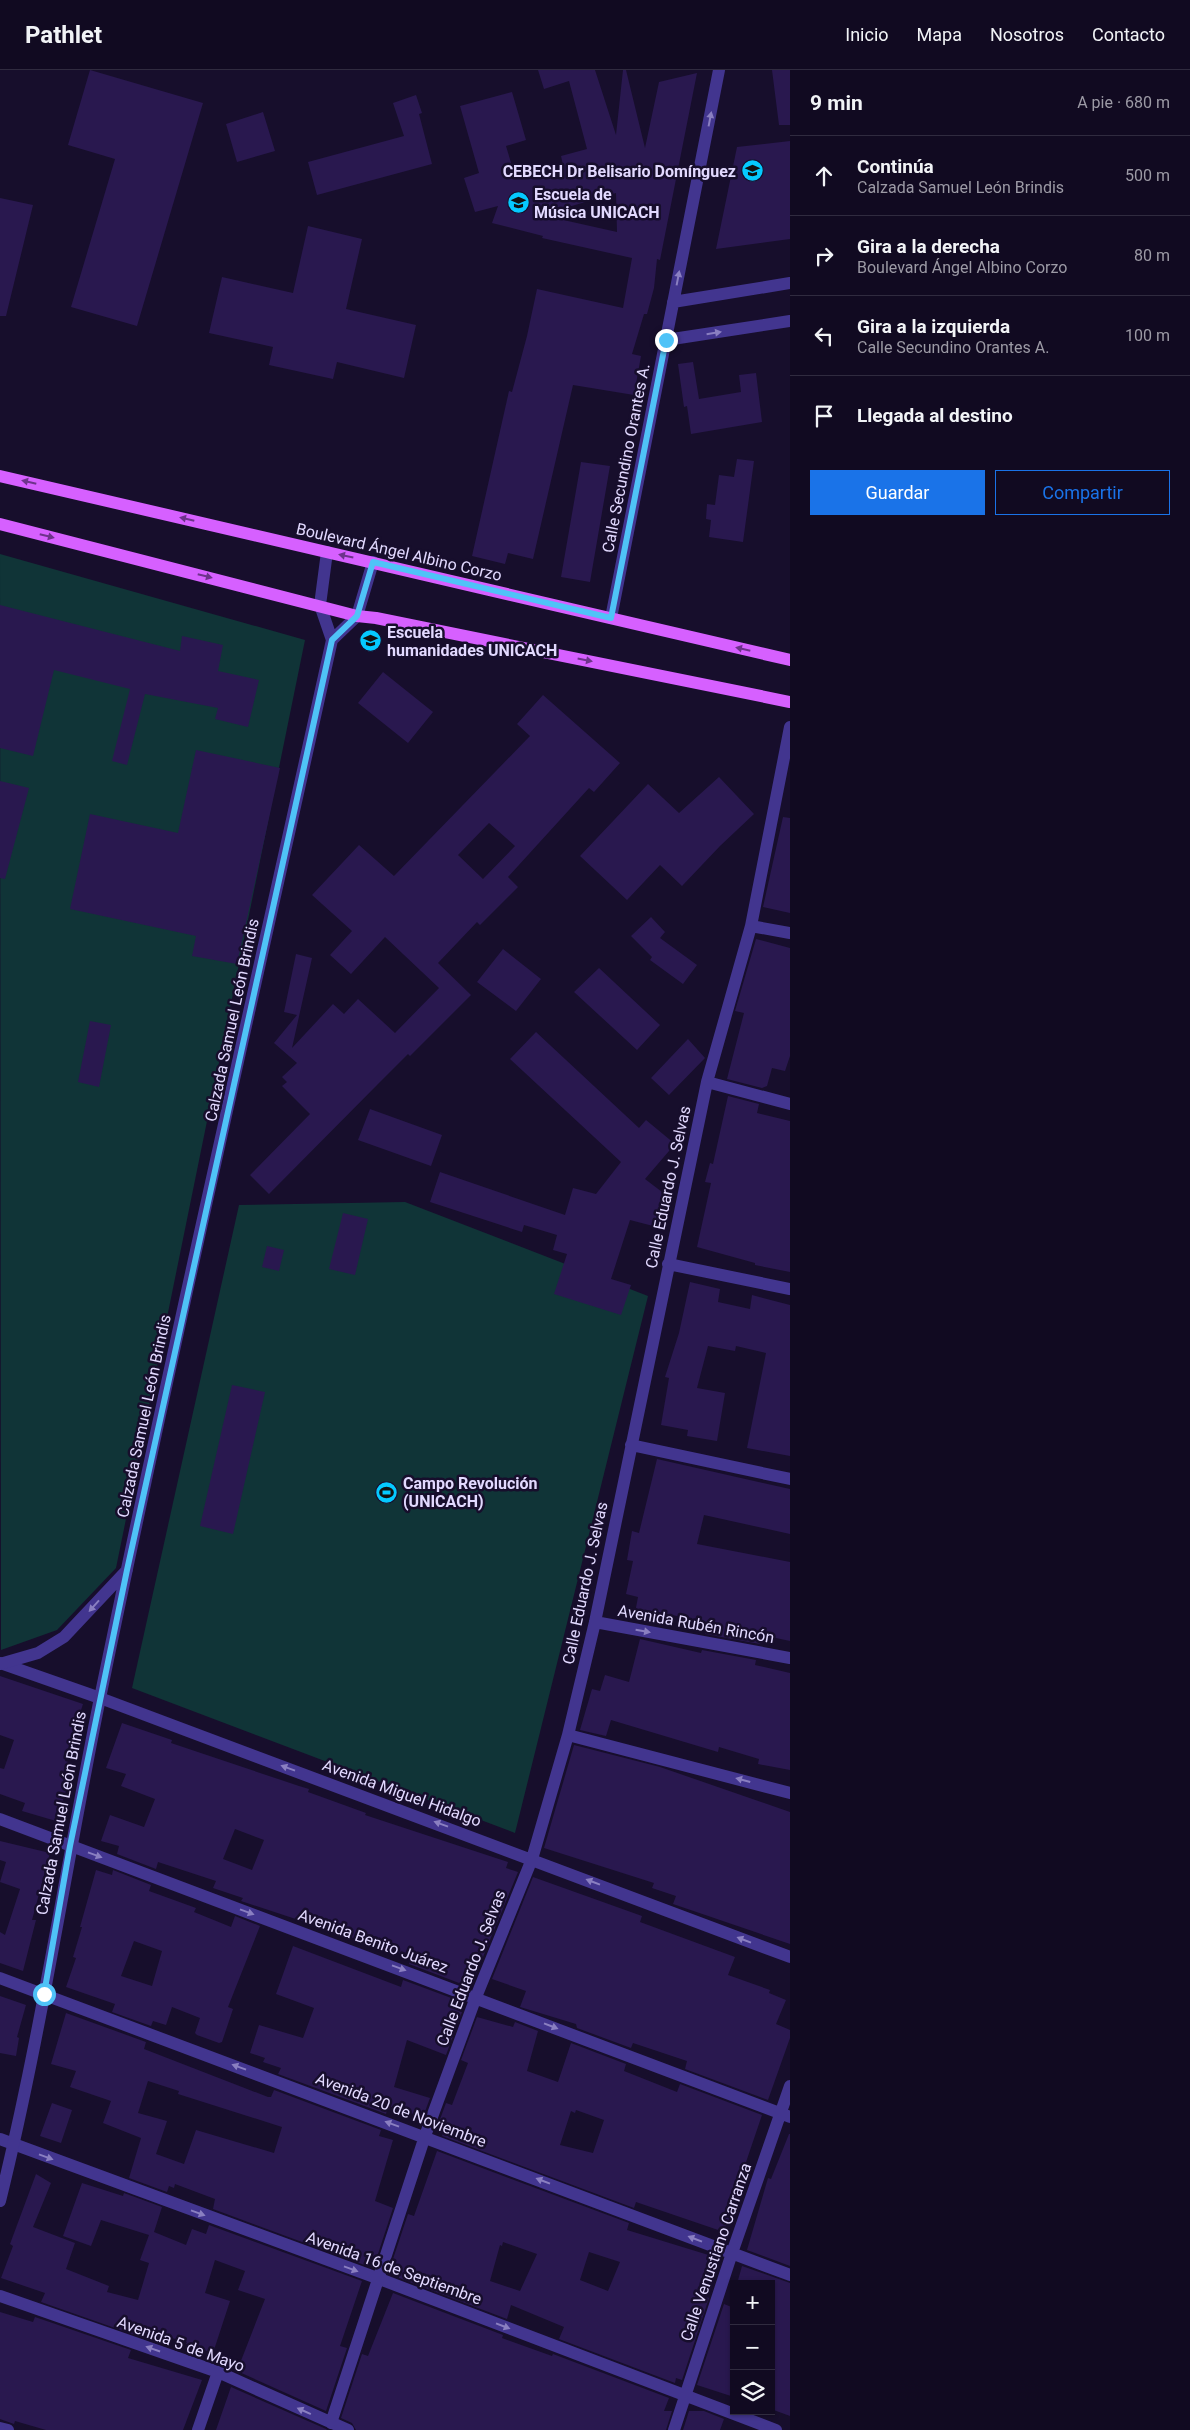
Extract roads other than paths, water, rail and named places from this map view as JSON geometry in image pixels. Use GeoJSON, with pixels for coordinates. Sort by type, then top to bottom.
{"type":"FeatureCollection","features":[{"type":"Feature","properties":{"kind":"main road","name":"Boulevard Ángel Albino Corzo"},"geometry":{"type":"LineString","coordinates":[[0,476],[790,660]]}},
{"type":"Feature","properties":{"kind":"main road"},"geometry":{"type":"LineString","coordinates":[[0,524],[357,616],[386,620],[790,702]]}},
{"type":"Feature","properties":{"kind":"street","name":"Calle Secundino Orantes A."},"geometry":{"type":"LineString","coordinates":[[611,618],[720,70]]}},
{"type":"Feature","properties":{"kind":"street"},"geometry":{"type":"LineString","coordinates":[[674,302],[790,283]]}},
{"type":"Feature","properties":{"kind":"street"},"geometry":{"type":"LineString","coordinates":[[666,340],[790,321]]}},
{"type":"Feature","properties":{"kind":"street"},"geometry":{"type":"LineString","coordinates":[[327,552],[320,605],[332,640],[357,616],[373,562]]}},
{"type":"Feature","properties":{"kind":"street","name":"Calzada Samuel León Brindis"},"geometry":{"type":"LineString","coordinates":[[0,2201],[14,2145],[44,1994],[70,1846],[127,1570],[332,640]]}},
{"type":"Feature","properties":{"kind":"street","name":"Calle Eduardo J. Selvas"},"geometry":{"type":"LineString","coordinates":[[331,2423],[425,2136],[476,1997],[532,1858],[568,1735],[595,1622],[707,1082],[751,926],[790,727]]}},
{"type":"Feature","properties":{"kind":"street"},"geometry":{"type":"LineString","coordinates":[[751,926],[790,933]]}},
{"type":"Feature","properties":{"kind":"street"},"geometry":{"type":"LineString","coordinates":[[707,1082],[790,1104]]}},
{"type":"Feature","properties":{"kind":"street"},"geometry":{"type":"LineString","coordinates":[[668,1264],[790,1289]]}},
{"type":"Feature","properties":{"kind":"street"},"geometry":{"type":"LineString","coordinates":[[631,1445],[790,1479]]}},
{"type":"Feature","properties":{"kind":"street"},"geometry":{"type":"LineString","coordinates":[[0,1664],[38,1653],[64,1637],[127,1570]]}},
{"type":"Feature","properties":{"kind":"street","name":"Avenida Rubén Rincón"},"geometry":{"type":"LineString","coordinates":[[595,1622],[790,1658]]}},
{"type":"Feature","properties":{"kind":"street","name":"Avenida Miguel Hidalgo"},"geometry":{"type":"LineString","coordinates":[[0,1664],[100,1698],[532,1858],[790,1957]]}},
{"type":"Feature","properties":{"kind":"street"},"geometry":{"type":"LineString","coordinates":[[568,1735],[790,1793]]}},
{"type":"Feature","properties":{"kind":"street","name":"Avenida Benito Juárez"},"geometry":{"type":"LineString","coordinates":[[0,1819],[786,2115]]}},
{"type":"Feature","properties":{"kind":"street","name":"Avenida 20 de Noviembre"},"geometry":{"type":"LineString","coordinates":[[0,1978],[425,2136],[790,2275]]}},
{"type":"Feature","properties":{"kind":"street","name":"Calle Venustiano Carranza"},"geometry":{"type":"LineString","coordinates":[[674,2430],[732,2253],[786,2115],[790,2086]]}},
{"type":"Feature","properties":{"kind":"street","name":"Avenida 16 de Septiembre"},"geometry":{"type":"LineString","coordinates":[[0,2139],[377,2278],[776,2430]]}},
{"type":"Feature","properties":{"kind":"street","name":"Avenida 5 de Mayo"},"geometry":{"type":"LineString","coordinates":[[0,2296],[218,2372],[348,2430]]}},
{"type":"Feature","properties":{"kind":"street"},"geometry":{"type":"LineString","coordinates":[[198,2430],[218,2372]]}},
{"type":"Feature","properties":{"kind":"street"},"geometry":{"type":"LineString","coordinates":[[0,2428],[8,2430]]}},
{"type":"Feature","properties":{"kind":"place","name":"CEBECH Dr Belisario Domínguez"},"geometry":{"type":"Point","coordinates":[752,171]}},
{"type":"Feature","properties":{"kind":"place","name":"Escuela de Música UNICACH"},"geometry":{"type":"Point","coordinates":[518,203]}},
{"type":"Feature","properties":{"kind":"place","name":"Escuela humanidades UNICACH"},"geometry":{"type":"Point","coordinates":[371,641]}},
{"type":"Feature","properties":{"kind":"place","name":"Campo Revolución (UNICACH)"},"geometry":{"type":"Point","coordinates":[387,1492]}}]}
